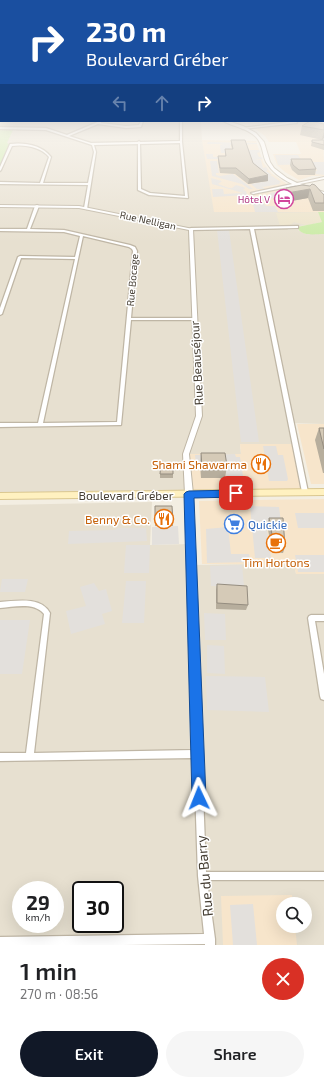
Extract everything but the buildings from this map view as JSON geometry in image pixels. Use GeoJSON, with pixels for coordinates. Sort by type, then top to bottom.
{"type":"FeatureCollection","features":[{"type":"Feature","properties":{"kind":"main road","name":"Boulevard Gréber"},"geometry":{"type":"LineString","coordinates":[[0,496],[324,492]]}},
{"type":"Feature","properties":{"kind":"street"},"geometry":{"type":"LineString","coordinates":[[0,170],[7,154]]}},
{"type":"Feature","properties":{"kind":"street"},"geometry":{"type":"LineString","coordinates":[[41,184],[50,157],[47,154]]}},
{"type":"Feature","properties":{"kind":"street"},"geometry":{"type":"LineString","coordinates":[[86,208],[95,154]]}},
{"type":"Feature","properties":{"kind":"street"},"geometry":{"type":"LineString","coordinates":[[140,154],[139,189],[144,193],[154,195],[187,197],[182,154]]}},
{"type":"Feature","properties":{"kind":"street"},"geometry":{"type":"LineString","coordinates":[[265,154],[273,169],[279,174],[297,184],[324,193]]}},
{"type":"Feature","properties":{"kind":"street"},"geometry":{"type":"LineString","coordinates":[[254,193],[324,178]]}},
{"type":"Feature","properties":{"kind":"street"},"geometry":{"type":"LineString","coordinates":[[0,183],[90,184]]}},
{"type":"Feature","properties":{"kind":"street","name":"Rue Nelligan"},"geometry":{"type":"LineString","coordinates":[[0,206],[86,208],[191,229],[297,227]]}},
{"type":"Feature","properties":{"kind":"street"},"geometry":{"type":"LineString","coordinates":[[28,230],[37,206]]}},
{"type":"Feature","properties":{"kind":"street"},"geometry":{"type":"LineString","coordinates":[[252,228],[305,492]]}},
{"type":"Feature","properties":{"kind":"street","name":"Rue Beauséjour"},"geometry":{"type":"LineString","coordinates":[[189,494],[186,454],[199,416],[191,229]]}},
{"type":"Feature","properties":{"kind":"street","name":"Rue Bocage"},"geometry":{"type":"LineString","coordinates":[[0,230],[59,231],[130,246],[135,249],[119,424],[40,425]]}},
{"type":"Feature","properties":{"kind":"street"},"geometry":{"type":"LineString","coordinates":[[0,425],[40,425],[82,235]]}},
{"type":"Feature","properties":{"kind":"street"},"geometry":{"type":"LineString","coordinates":[[0,314],[20,258],[77,258]]}},
{"type":"Feature","properties":{"kind":"street"},"geometry":{"type":"LineString","coordinates":[[129,319],[194,319]]}},
{"type":"Feature","properties":{"kind":"street","name":"Rue du Barry"},"geometry":{"type":"LineString","coordinates":[[189,494],[202,876],[210,942]]}},
{"type":"Feature","properties":{"kind":"street"},"geometry":{"type":"LineString","coordinates":[[0,605],[36,605],[45,609],[47,613],[30,756]]}},
{"type":"Feature","properties":{"kind":"street"},"geometry":{"type":"LineString","coordinates":[[324,618],[311,618],[324,696]]}},
{"type":"Feature","properties":{"kind":"street"},"geometry":{"type":"LineString","coordinates":[[0,757],[198,754]]}},
{"type":"Feature","properties":{"kind":"street"},"geometry":{"type":"LineString","coordinates":[[202,876],[324,876]]}},
{"type":"Feature","properties":{"kind":"street"},"geometry":{"type":"LineString","coordinates":[[0,942],[210,942]]}},
{"type":"Feature","properties":{"kind":"shaded area"},"geometry":{"type":"Polygon","coordinates":[[[7,154],[212,154],[255,212],[318,212],[314,224],[287,228],[288,230],[298,230],[306,234],[324,234],[324,424],[291,423],[296,444],[240,444],[241,454],[186,454],[189,494],[0,496],[0,170],[7,154]]]}},
{"type":"Feature","properties":{"kind":"shaded area"},"geometry":{"type":"Polygon","coordinates":[[[204,154],[260,154],[263,162],[271,173],[287,184],[324,196],[324,212],[214,212],[204,154]]]}},
{"type":"Feature","properties":{"kind":"shaded area"},"geometry":{"type":"Polygon","coordinates":[[[206,154],[213,154],[213,157],[248,157],[244,154],[258,154],[259,157],[261,157],[262,159],[255,160],[261,160],[263,168],[266,167],[268,170],[266,171],[272,175],[270,176],[281,182],[279,183],[280,184],[263,187],[261,186],[265,189],[257,189],[251,184],[267,181],[252,169],[250,159],[207,159],[206,154]]]}},
{"type":"Feature","properties":{"kind":"shaded area"},"geometry":{"type":"Polygon","coordinates":[[[273,154],[324,154],[324,176],[312,176],[299,180],[285,172],[277,165],[273,154]]]}},
{"type":"Feature","properties":{"kind":"shaded area"},"geometry":{"type":"Polygon","coordinates":[[[275,155],[298,155],[302,162],[324,162],[324,175],[316,174],[314,171],[317,171],[316,168],[313,168],[311,164],[278,165],[275,155]]]}},
{"type":"Feature","properties":{"kind":"shaded area"},"geometry":{"type":"Polygon","coordinates":[[[210,161],[217,161],[219,173],[216,173],[216,175],[220,176],[233,174],[253,189],[249,189],[242,184],[212,176],[210,161]]]}},
{"type":"Feature","properties":{"kind":"shaded area"},"geometry":{"type":"Polygon","coordinates":[[[211,178],[222,181],[218,184],[229,188],[236,185],[243,187],[245,188],[243,190],[246,191],[247,195],[213,197],[212,189],[223,189],[224,194],[243,193],[212,184],[211,178]]]}},
{"type":"Feature","properties":{"kind":"shaded area"},"geometry":{"type":"Polygon","coordinates":[[[294,189],[295,194],[261,200],[266,206],[275,206],[278,212],[255,212],[252,200],[253,198],[265,197],[271,195],[270,193],[294,189]]]}},
{"type":"Feature","properties":{"kind":"shaded area"},"geometry":{"type":"Polygon","coordinates":[[[318,212],[323,222],[306,225],[294,222],[289,226],[280,226],[276,213],[318,212]]]}},
{"type":"Feature","properties":{"kind":"shaded area"},"geometry":{"type":"Polygon","coordinates":[[[217,230],[229,230],[259,442],[241,442],[217,230]]]}},
{"type":"Feature","properties":{"kind":"shaded area"},"geometry":{"type":"Polygon","coordinates":[[[297,424],[324,424],[324,484],[311,484],[297,424]]]}},
{"type":"Feature","properties":{"kind":"shaded area"},"geometry":{"type":"Polygon","coordinates":[[[240,444],[296,444],[305,492],[189,494],[186,454],[241,454],[240,444]]]}},
{"type":"Feature","properties":{"kind":"shaded area"},"geometry":{"type":"Polygon","coordinates":[[[263,446],[276,446],[278,455],[283,455],[288,479],[287,481],[269,481],[263,446]]]}},
{"type":"Feature","properties":{"kind":"shaded area"},"geometry":{"type":"Polygon","coordinates":[[[235,454],[236,457],[240,457],[244,482],[227,482],[224,464],[196,464],[195,455],[235,454]]]}},
{"type":"Feature","properties":{"kind":"shaded area"},"geometry":{"type":"Polygon","coordinates":[[[324,499],[324,574],[296,574],[294,565],[256,566],[256,564],[202,564],[199,501],[324,499]]]}},
{"type":"Feature","properties":{"kind":"shaded area"},"geometry":{"type":"Polygon","coordinates":[[[152,502],[150,545],[191,544],[192,565],[294,565],[296,574],[324,574],[324,945],[0,945],[0,505],[152,502]]]}},
{"type":"Feature","properties":{"kind":"shaded area"},"geometry":{"type":"Polygon","coordinates":[[[250,506],[279,507],[281,522],[266,522],[271,558],[255,558],[250,506]]]}},
{"type":"Feature","properties":{"kind":"shaded area"},"geometry":{"type":"Polygon","coordinates":[[[295,513],[324,513],[324,528],[298,528],[295,513]]]}},
{"type":"Feature","properties":{"kind":"shaded area"},"geometry":{"type":"Polygon","coordinates":[[[178,526],[179,544],[152,545],[152,527],[178,526]]]}},
{"type":"Feature","properties":{"kind":"shaded area"},"geometry":{"type":"Polygon","coordinates":[[[228,527],[231,554],[249,554],[250,562],[207,563],[206,529],[228,527]]]}},
{"type":"Feature","properties":{"kind":"shaded area"},"geometry":{"type":"Polygon","coordinates":[[[118,528],[146,528],[147,541],[68,544],[69,531],[115,530],[118,528]]]}},
{"type":"Feature","properties":{"kind":"shaded area"},"geometry":{"type":"Polygon","coordinates":[[[126,545],[150,545],[149,573],[124,573],[126,545]]]}},
{"type":"Feature","properties":{"kind":"shaded area"},"geometry":{"type":"Polygon","coordinates":[[[295,555],[324,555],[324,572],[298,572],[295,555]]]}},
{"type":"Feature","properties":{"kind":"shaded area"},"geometry":{"type":"Polygon","coordinates":[[[242,565],[244,586],[211,586],[210,566],[242,565]]]}},
{"type":"Feature","properties":{"kind":"shaded area"},"geometry":{"type":"Polygon","coordinates":[[[2,579],[28,579],[25,592],[0,592],[2,579]]]}},
{"type":"Feature","properties":{"kind":"shaded area"},"geometry":{"type":"Polygon","coordinates":[[[126,581],[146,581],[144,623],[122,623],[126,581]]]}},
{"type":"Feature","properties":{"kind":"shaded area"},"geometry":{"type":"Polygon","coordinates":[[[94,583],[99,591],[106,589],[112,611],[102,614],[105,624],[71,634],[66,611],[86,606],[80,587],[94,583]]]}},
{"type":"Feature","properties":{"kind":"shaded area"},"geometry":{"type":"Polygon","coordinates":[[[204,613],[225,614],[226,640],[205,640],[204,613]]]}},
{"type":"Feature","properties":{"kind":"shaded area"},"geometry":{"type":"Polygon","coordinates":[[[0,620],[30,620],[22,674],[0,674],[0,620]]]}},
{"type":"Feature","properties":{"kind":"shaded area"},"geometry":{"type":"Polygon","coordinates":[[[207,645],[224,646],[225,674],[207,673],[207,645]]]}},
{"type":"Feature","properties":{"kind":"shaded area"},"geometry":{"type":"Polygon","coordinates":[[[206,676],[265,677],[269,712],[207,710],[206,676]]]}},
{"type":"Feature","properties":{"kind":"shaded area"},"geometry":{"type":"Polygon","coordinates":[[[292,895],[292,897],[276,897],[276,933],[296,933],[297,945],[223,945],[221,896],[292,895]]]}},
{"type":"Feature","properties":{"kind":"shaded area"},"geometry":{"type":"Polygon","coordinates":[[[253,904],[257,945],[233,945],[230,905],[253,904]]]}},
{"type":"Feature","properties":{"kind":"green space"},"geometry":{"type":"Polygon","coordinates":[[[0,154],[7,154],[0,170],[0,154]]]}},
{"type":"Feature","properties":{"kind":"green space"},"geometry":{"type":"Polygon","coordinates":[[[318,212],[324,212],[324,234],[305,234],[299,230],[297,227],[322,222],[318,212]]]}},
{"type":"Feature","properties":{"kind":"place","name":"Hôtel V"},"geometry":{"type":"Point","coordinates":[284,199]}},
{"type":"Feature","properties":{"kind":"place","name":"Shami Shawarma"},"geometry":{"type":"Point","coordinates":[261,464]}},
{"type":"Feature","properties":{"kind":"place","name":"Benny & Co."},"geometry":{"type":"Point","coordinates":[164,519]}},
{"type":"Feature","properties":{"kind":"place","name":"Quickie"},"geometry":{"type":"Point","coordinates":[234,524]}},
{"type":"Feature","properties":{"kind":"place","name":"Tim Hortons"},"geometry":{"type":"Point","coordinates":[276,543]}},
{"type":"Feature","properties":{"kind":"route"},"geometry":{"type":"LineString","coordinates":[[199,798],[189,494],[236,493]]}}]}
